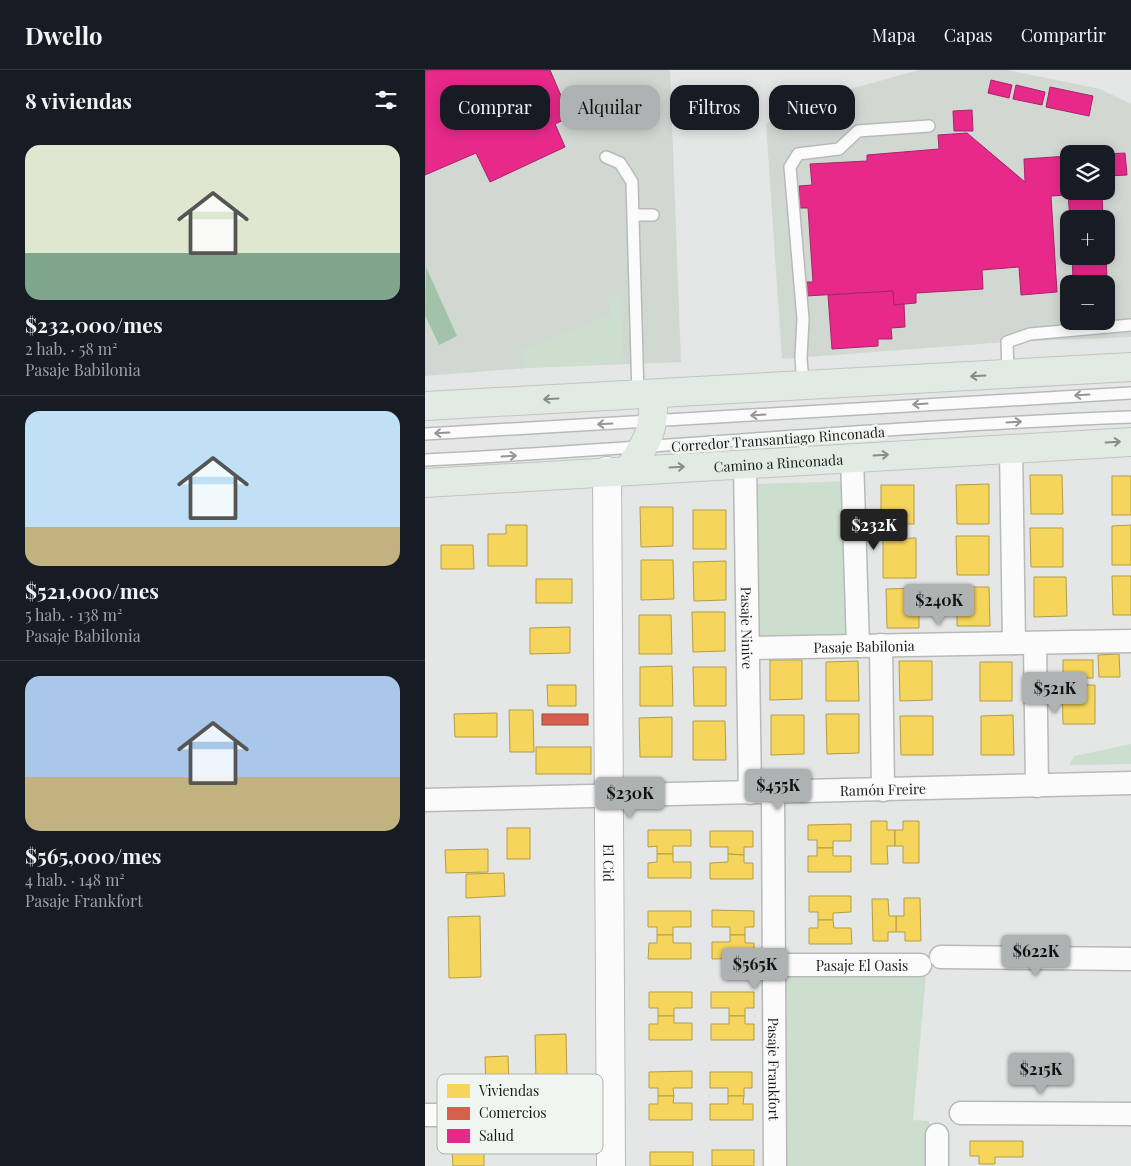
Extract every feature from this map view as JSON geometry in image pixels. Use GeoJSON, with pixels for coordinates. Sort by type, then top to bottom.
{"type":"FeatureCollection","features":[{"type":"Feature","properties":{"kind":"main road"},"geometry":{"type":"LineString","coordinates":[[425,406],[1131,367]]}},
{"type":"Feature","properties":{"kind":"main road"},"geometry":{"type":"LineString","coordinates":[[618,471],[644,448],[653,422],[645,394]]}},
{"type":"Feature","properties":{"kind":"main road","name":"Camino a Rinconada"},"geometry":{"type":"LineString","coordinates":[[425,484],[745,463],[1131,442]]}},
{"type":"Feature","properties":{"kind":"street"},"geometry":{"type":"LineString","coordinates":[[1011,448],[1037,786]]}},
{"type":"Feature","properties":{"kind":"street"},"geometry":{"type":"LineString","coordinates":[[852,457],[858,646]]}},
{"type":"Feature","properties":{"kind":"street","name":"Pasaje Ninive"},"geometry":{"type":"LineString","coordinates":[[745,463],[750,793]]}},
{"type":"Feature","properties":{"kind":"street","name":"El Cid"},"geometry":{"type":"LineString","coordinates":[[611,1166],[609,795],[618,471]]}},
{"type":"Feature","properties":{"kind":"street","name":"Pasaje Babilonia"},"geometry":{"type":"LineString","coordinates":[[748,648],[1131,641]]}},
{"type":"Feature","properties":{"kind":"street"},"geometry":{"type":"LineString","coordinates":[[881,646],[883,790]]}},
{"type":"Feature","properties":{"kind":"street","name":"Ramón Freire"},"geometry":{"type":"LineString","coordinates":[[425,800],[1131,784]]}},
{"type":"Feature","properties":{"kind":"street","name":"Pasaje Frankfort"},"geometry":{"type":"LineString","coordinates":[[773,793],[775,1166]]}},
{"type":"Feature","properties":{"kind":"street"},"geometry":{"type":"LineString","coordinates":[[941,957],[1131,959]]}},
{"type":"Feature","properties":{"kind":"street","name":"Pasaje El Oasis"},"geometry":{"type":"LineString","coordinates":[[773,965],[920,965]]}},
{"type":"Feature","properties":{"kind":"street"},"geometry":{"type":"LineString","coordinates":[[961,1113],[1131,1114]]}},
{"type":"Feature","properties":{"kind":"street"},"geometry":{"type":"LineString","coordinates":[[603,1115],[611,1115]]}},
{"type":"Feature","properties":{"kind":"street"},"geometry":{"type":"LineString","coordinates":[[937,1135],[937,1166]]}},
{"type":"Feature","properties":{"kind":"lane"},"geometry":{"type":"LineString","coordinates":[[803,385],[801,358],[803,319],[789,167],[797,154],[839,149],[858,131],[929,126]]}},
{"type":"Feature","properties":{"kind":"lane"},"geometry":{"type":"LineString","coordinates":[[606,157],[619,163],[632,182],[645,394]]}},
{"type":"Feature","properties":{"kind":"lane"},"geometry":{"type":"LineString","coordinates":[[634,216],[653,215]]}},
{"type":"Feature","properties":{"kind":"lane"},"geometry":{"type":"LineString","coordinates":[[1008,374],[1007,342],[1024,335],[1131,325]]}},
{"type":"Feature","properties":{"kind":"lane","name":"Corredor Transantiago Rinconada"},"geometry":{"type":"LineString","coordinates":[[425,434],[1131,393]]}},
{"type":"Feature","properties":{"kind":"lane","name":"Corredor Transantiago Rinconada"},"geometry":{"type":"LineString","coordinates":[[425,460],[644,448],[1003,422],[1131,417]]}},
{"type":"Feature","properties":{"kind":"shaded area"},"geometry":{"type":"Polygon","coordinates":[[[425,70],[670,70],[670,130],[672,130],[681,362],[527,368],[425,376],[425,70]]]}},
{"type":"Feature","properties":{"kind":"shaded area"},"geometry":{"type":"Polygon","coordinates":[[[919,70],[1008,70],[1100,89],[1131,104],[1131,337],[1007,342],[782,359],[766,124],[769,122],[769,130],[855,130],[855,88],[919,70]]]}},
{"type":"Feature","properties":{"kind":"shaded area"},"geometry":{"type":"Polygon","coordinates":[[[426,267],[457,336],[439,345],[425,315],[426,267]]]}},
{"type":"Feature","properties":{"kind":"shaded area"},"geometry":{"type":"Polygon","coordinates":[[[620,293],[623,363],[527,368],[520,351],[612,315],[608,298],[620,293]]]}},
{"type":"Feature","properties":{"kind":"shaded area"},"geometry":{"type":"Polygon","coordinates":[[[856,481],[861,640],[757,643],[752,484],[856,481]]]}},
{"type":"Feature","properties":{"kind":"shaded area"},"geometry":{"type":"Polygon","coordinates":[[[1131,744],[1131,764],[1069,765],[1074,756],[1131,744]]]}},
{"type":"Feature","properties":{"kind":"shaded area"},"geometry":{"type":"Polygon","coordinates":[[[926,975],[913,1120],[929,1121],[930,1166],[781,1166],[780,981],[787,976],[926,975]]]}},
{"type":"Feature","properties":{"kind":"building: Viviendas"},"geometry":{"type":"Polygon","coordinates":[[[1030,475],[1062,475],[1063,514],[1031,514],[1030,475]]]}},
{"type":"Feature","properties":{"kind":"building: Viviendas"},"geometry":{"type":"Polygon","coordinates":[[[1112,476],[1131,476],[1131,515],[1112,515],[1112,476]]]}},
{"type":"Feature","properties":{"kind":"building: Viviendas"},"geometry":{"type":"Polygon","coordinates":[[[989,484],[989,524],[957,524],[956,485],[989,484]]]}},
{"type":"Feature","properties":{"kind":"building: Viviendas"},"geometry":{"type":"Polygon","coordinates":[[[881,485],[914,485],[914,524],[881,524],[881,485]]]}},
{"type":"Feature","properties":{"kind":"building: Viviendas"},"geometry":{"type":"Polygon","coordinates":[[[640,507],[673,507],[673,546],[641,547],[640,507]]]}},
{"type":"Feature","properties":{"kind":"building: Viviendas"},"geometry":{"type":"Polygon","coordinates":[[[693,510],[726,510],[726,549],[693,549],[693,510]]]}},
{"type":"Feature","properties":{"kind":"building: Viviendas"},"geometry":{"type":"Polygon","coordinates":[[[506,525],[527,525],[527,566],[488,566],[488,534],[506,534],[506,525]]]}},
{"type":"Feature","properties":{"kind":"building: Viviendas"},"geometry":{"type":"Polygon","coordinates":[[[1131,525],[1131,565],[1112,565],[1112,526],[1131,525]]]}},
{"type":"Feature","properties":{"kind":"building: Viviendas"},"geometry":{"type":"Polygon","coordinates":[[[1030,528],[1063,528],[1063,567],[1031,567],[1030,528]]]}},
{"type":"Feature","properties":{"kind":"building: Viviendas"},"geometry":{"type":"Polygon","coordinates":[[[956,536],[989,536],[989,575],[957,575],[956,536]]]}},
{"type":"Feature","properties":{"kind":"building: Viviendas"},"geometry":{"type":"Polygon","coordinates":[[[916,538],[916,578],[883,578],[883,539],[916,538]]]}},
{"type":"Feature","properties":{"kind":"building: Viviendas"},"geometry":{"type":"Polygon","coordinates":[[[441,545],[473,545],[474,569],[441,569],[441,545]]]}},
{"type":"Feature","properties":{"kind":"building: Viviendas"},"geometry":{"type":"Polygon","coordinates":[[[641,560],[673,560],[674,599],[641,600],[641,560]]]}},
{"type":"Feature","properties":{"kind":"building: Viviendas"},"geometry":{"type":"Polygon","coordinates":[[[726,561],[726,600],[694,601],[693,562],[726,561]]]}},
{"type":"Feature","properties":{"kind":"building: Viviendas"},"geometry":{"type":"Polygon","coordinates":[[[1112,576],[1131,576],[1131,615],[1113,615],[1112,576]]]}},
{"type":"Feature","properties":{"kind":"building: Viviendas"},"geometry":{"type":"Polygon","coordinates":[[[1034,577],[1066,577],[1067,616],[1034,617],[1034,577]]]}},
{"type":"Feature","properties":{"kind":"building: Viviendas"},"geometry":{"type":"Polygon","coordinates":[[[536,579],[572,579],[572,603],[536,603],[536,579]]]}},
{"type":"Feature","properties":{"kind":"building: Viviendas"},"geometry":{"type":"Polygon","coordinates":[[[957,587],[989,587],[990,626],[957,626],[957,587]]]}},
{"type":"Feature","properties":{"kind":"building: Viviendas"},"geometry":{"type":"Polygon","coordinates":[[[919,588],[919,628],[887,628],[886,589],[919,588]]]}},
{"type":"Feature","properties":{"kind":"building: Viviendas"},"geometry":{"type":"Polygon","coordinates":[[[692,612],[725,612],[725,651],[693,652],[692,612]]]}},
{"type":"Feature","properties":{"kind":"building: Viviendas"},"geometry":{"type":"Polygon","coordinates":[[[639,615],[671,615],[672,654],[639,654],[639,615]]]}},
{"type":"Feature","properties":{"kind":"building: Viviendas"},"geometry":{"type":"Polygon","coordinates":[[[570,627],[570,653],[530,654],[530,628],[570,627]]]}},
{"type":"Feature","properties":{"kind":"building: Viviendas"},"geometry":{"type":"Polygon","coordinates":[[[1119,654],[1120,677],[1099,677],[1098,655],[1119,654]]]}},
{"type":"Feature","properties":{"kind":"building: Viviendas"},"geometry":{"type":"Polygon","coordinates":[[[770,660],[802,660],[802,699],[770,700],[770,660]]]}},
{"type":"Feature","properties":{"kind":"building: Viviendas"},"geometry":{"type":"Polygon","coordinates":[[[1063,660],[1093,660],[1093,678],[1063,678],[1063,660]]]}},
{"type":"Feature","properties":{"kind":"building: Viviendas"},"geometry":{"type":"Polygon","coordinates":[[[858,661],[859,701],[826,701],[826,662],[858,661]]]}},
{"type":"Feature","properties":{"kind":"building: Viviendas"},"geometry":{"type":"Polygon","coordinates":[[[899,661],[932,661],[932,700],[900,701],[899,661]]]}},
{"type":"Feature","properties":{"kind":"building: Viviendas"},"geometry":{"type":"Polygon","coordinates":[[[980,662],[1012,662],[1012,701],[980,701],[980,662]]]}},
{"type":"Feature","properties":{"kind":"building: Viviendas"},"geometry":{"type":"Polygon","coordinates":[[[672,666],[673,706],[640,706],[640,667],[672,666]]]}},
{"type":"Feature","properties":{"kind":"building: Viviendas"},"geometry":{"type":"Polygon","coordinates":[[[693,667],[726,667],[726,706],[694,706],[693,667]]]}},
{"type":"Feature","properties":{"kind":"building: Viviendas"},"geometry":{"type":"Polygon","coordinates":[[[547,685],[576,685],[576,706],[548,706],[547,685]]]}},
{"type":"Feature","properties":{"kind":"building: Viviendas"},"geometry":{"type":"Polygon","coordinates":[[[1062,685],[1095,685],[1095,724],[1063,724],[1062,685]]]}},
{"type":"Feature","properties":{"kind":"building: Viviendas"},"geometry":{"type":"Polygon","coordinates":[[[509,710],[533,710],[534,752],[510,752],[509,710]]]}},
{"type":"Feature","properties":{"kind":"building: Viviendas"},"geometry":{"type":"Polygon","coordinates":[[[497,713],[497,737],[455,737],[454,714],[497,713]]]}},
{"type":"Feature","properties":{"kind":"building: Viviendas"},"geometry":{"type":"Polygon","coordinates":[[[826,714],[859,714],[859,753],[827,754],[826,714]]]}},
{"type":"Feature","properties":{"kind":"building: Viviendas"},"geometry":{"type":"Polygon","coordinates":[[[771,715],[804,715],[804,754],[771,755],[771,715]]]}},
{"type":"Feature","properties":{"kind":"building: Viviendas"},"geometry":{"type":"Polygon","coordinates":[[[1013,715],[1014,755],[981,755],[981,716],[1013,715]]]}},
{"type":"Feature","properties":{"kind":"building: Viviendas"},"geometry":{"type":"Polygon","coordinates":[[[900,716],[933,716],[933,755],[901,755],[900,716]]]}},
{"type":"Feature","properties":{"kind":"building: Viviendas"},"geometry":{"type":"Polygon","coordinates":[[[672,717],[672,757],[640,757],[639,718],[672,717]]]}},
{"type":"Feature","properties":{"kind":"building: Viviendas"},"geometry":{"type":"Polygon","coordinates":[[[693,721],[725,721],[726,760],[693,760],[693,721]]]}},
{"type":"Feature","properties":{"kind":"building: Viviendas"},"geometry":{"type":"Polygon","coordinates":[[[536,747],[591,747],[591,774],[536,774],[536,747]]]}},
{"type":"Feature","properties":{"kind":"building: Viviendas"},"geometry":{"type":"Polygon","coordinates":[[[871,821],[887,821],[887,830],[895,830],[895,846],[887,846],[888,864],[871,864],[871,821]]]}},
{"type":"Feature","properties":{"kind":"building: Viviendas"},"geometry":{"type":"Polygon","coordinates":[[[903,821],[919,821],[919,863],[903,863],[903,846],[895,846],[895,830],[903,830],[903,821]]]}},
{"type":"Feature","properties":{"kind":"building: Viviendas"},"geometry":{"type":"Polygon","coordinates":[[[851,824],[851,841],[833,841],[833,848],[817,848],[817,840],[808,840],[808,825],[851,824]]]}},
{"type":"Feature","properties":{"kind":"building: Viviendas"},"geometry":{"type":"Polygon","coordinates":[[[507,828],[530,828],[530,859],[507,859],[507,828]]]}},
{"type":"Feature","properties":{"kind":"building: Viviendas"},"geometry":{"type":"Polygon","coordinates":[[[648,830],[691,830],[691,846],[673,846],[673,854],[657,854],[657,846],[648,847],[648,830]]]}},
{"type":"Feature","properties":{"kind":"building: Viviendas"},"geometry":{"type":"Polygon","coordinates":[[[710,831],[753,831],[753,847],[744,847],[744,855],[728,854],[728,847],[710,847],[710,831]]]}},
{"type":"Feature","properties":{"kind":"building: Viviendas"},"geometry":{"type":"Polygon","coordinates":[[[817,848],[833,848],[833,856],[851,856],[851,872],[808,872],[808,856],[817,856],[817,848]]]}},
{"type":"Feature","properties":{"kind":"building: Viviendas"},"geometry":{"type":"Polygon","coordinates":[[[488,849],[488,872],[446,873],[445,850],[488,849]]]}},
{"type":"Feature","properties":{"kind":"building: Viviendas"},"geometry":{"type":"Polygon","coordinates":[[[657,854],[673,854],[673,862],[691,862],[691,878],[648,878],[648,863],[657,862],[657,854]]]}},
{"type":"Feature","properties":{"kind":"building: Viviendas"},"geometry":{"type":"Polygon","coordinates":[[[728,854],[744,855],[744,863],[753,863],[753,879],[710,879],[710,863],[728,862],[728,854]]]}},
{"type":"Feature","properties":{"kind":"building: Viviendas"},"geometry":{"type":"Polygon","coordinates":[[[504,873],[505,896],[466,898],[466,874],[504,873]]]}},
{"type":"Feature","properties":{"kind":"building: Viviendas"},"geometry":{"type":"Polygon","coordinates":[[[809,896],[851,896],[851,912],[833,913],[833,920],[818,920],[818,912],[809,912],[809,896]]]}},
{"type":"Feature","properties":{"kind":"building: Viviendas"},"geometry":{"type":"Polygon","coordinates":[[[904,898],[920,898],[921,941],[905,941],[905,932],[896,932],[896,916],[904,916],[904,898]]]}},
{"type":"Feature","properties":{"kind":"building: Viviendas"},"geometry":{"type":"Polygon","coordinates":[[[872,899],[888,899],[889,916],[896,916],[896,932],[888,932],[888,941],[873,941],[872,899]]]}},
{"type":"Feature","properties":{"kind":"building: Viviendas"},"geometry":{"type":"Polygon","coordinates":[[[712,910],[754,911],[754,927],[745,927],[745,935],[730,935],[730,927],[712,927],[712,910]]]}},
{"type":"Feature","properties":{"kind":"building: Viviendas"},"geometry":{"type":"Polygon","coordinates":[[[648,911],[691,911],[691,927],[673,927],[673,935],[657,935],[657,927],[648,927],[648,911]]]}},
{"type":"Feature","properties":{"kind":"building: Viviendas"},"geometry":{"type":"Polygon","coordinates":[[[480,916],[481,977],[449,978],[448,917],[480,916]]]}},
{"type":"Feature","properties":{"kind":"building: Viviendas"},"geometry":{"type":"Polygon","coordinates":[[[818,920],[833,920],[834,928],[851,928],[852,944],[809,944],[809,928],[818,928],[818,920]]]}},
{"type":"Feature","properties":{"kind":"building: Viviendas"},"geometry":{"type":"Polygon","coordinates":[[[657,935],[673,935],[673,943],[691,943],[691,959],[648,959],[649,943],[657,943],[657,935]]]}},
{"type":"Feature","properties":{"kind":"building: Viviendas"},"geometry":{"type":"Polygon","coordinates":[[[730,935],[745,935],[745,943],[754,943],[754,958],[712,959],[712,942],[730,942],[730,935]]]}},
{"type":"Feature","properties":{"kind":"building: Viviendas"},"geometry":{"type":"Polygon","coordinates":[[[649,992],[692,992],[692,1008],[674,1008],[674,1016],[658,1016],[658,1008],[649,1008],[649,992]]]}},
{"type":"Feature","properties":{"kind":"building: Viviendas"},"geometry":{"type":"Polygon","coordinates":[[[711,992],[754,992],[754,1008],[745,1008],[745,1016],[729,1016],[729,1008],[711,1008],[711,992]]]}},
{"type":"Feature","properties":{"kind":"building: Viviendas"},"geometry":{"type":"Polygon","coordinates":[[[658,1016],[674,1016],[674,1023],[692,1023],[692,1040],[649,1040],[649,1024],[658,1024],[658,1016]]]}},
{"type":"Feature","properties":{"kind":"building: Viviendas"},"geometry":{"type":"Polygon","coordinates":[[[729,1016],[745,1016],[745,1024],[754,1024],[754,1040],[711,1040],[711,1024],[729,1024],[729,1016]]]}},
{"type":"Feature","properties":{"kind":"building: Viviendas"},"geometry":{"type":"Polygon","coordinates":[[[566,1034],[567,1074],[536,1074],[535,1035],[566,1034]]]}},
{"type":"Feature","properties":{"kind":"building: Viviendas"},"geometry":{"type":"Polygon","coordinates":[[[508,1056],[509,1074],[486,1074],[485,1057],[508,1056]]]}},
{"type":"Feature","properties":{"kind":"building: Viviendas"},"geometry":{"type":"Polygon","coordinates":[[[692,1071],[692,1088],[673,1088],[674,1096],[658,1096],[658,1088],[649,1088],[649,1072],[692,1071]]]}},
{"type":"Feature","properties":{"kind":"building: Viviendas"},"geometry":{"type":"Polygon","coordinates":[[[710,1072],[752,1072],[752,1088],[744,1088],[744,1096],[728,1096],[728,1088],[710,1088],[710,1072]]]}},
{"type":"Feature","properties":{"kind":"building: Viviendas"},"geometry":{"type":"Polygon","coordinates":[[[658,1096],[674,1096],[673,1103],[692,1103],[692,1120],[649,1120],[649,1104],[658,1104],[658,1096]]]}},
{"type":"Feature","properties":{"kind":"building: Viviendas"},"geometry":{"type":"Polygon","coordinates":[[[728,1096],[744,1096],[743,1104],[753,1104],[753,1120],[710,1120],[710,1104],[728,1104],[728,1096]]]}},
{"type":"Feature","properties":{"kind":"building: Viviendas"},"geometry":{"type":"Polygon","coordinates":[[[970,1141],[1023,1141],[1023,1157],[995,1157],[995,1164],[979,1164],[979,1156],[970,1156],[970,1141]]]}},
{"type":"Feature","properties":{"kind":"building: Viviendas"},"geometry":{"type":"Polygon","coordinates":[[[712,1150],[754,1150],[754,1166],[712,1166],[712,1150]]]}},
{"type":"Feature","properties":{"kind":"building: Viviendas"},"geometry":{"type":"Polygon","coordinates":[[[650,1152],[693,1152],[693,1166],[650,1166],[650,1152]]]}},
{"type":"Feature","properties":{"kind":"building: Viviendas"},"geometry":{"type":"Polygon","coordinates":[[[452,1154],[484,1154],[484,1166],[453,1166],[452,1154]]]}},
{"type":"Feature","properties":{"kind":"building: Comercios"},"geometry":{"type":"Polygon","coordinates":[[[542,714],[588,714],[588,725],[542,725],[542,714]]]}},
{"type":"Feature","properties":{"kind":"building: Salud"},"geometry":{"type":"Polygon","coordinates":[[[425,70],[550,70],[560,94],[560,122],[555,124],[565,147],[490,182],[476,153],[425,175],[425,70]]]}},
{"type":"Feature","properties":{"kind":"building: Salud"},"geometry":{"type":"Polygon","coordinates":[[[991,80],[1012,85],[1009,98],[988,93],[991,80]]]}},
{"type":"Feature","properties":{"kind":"building: Salud"},"geometry":{"type":"Polygon","coordinates":[[[1016,85],[1045,92],[1042,105],[1013,99],[1016,85]]]}},
{"type":"Feature","properties":{"kind":"building: Salud"},"geometry":{"type":"Polygon","coordinates":[[[1050,87],[1093,96],[1089,116],[1046,107],[1050,87]]]}},
{"type":"Feature","properties":{"kind":"building: Salud"},"geometry":{"type":"Polygon","coordinates":[[[972,110],[973,131],[954,131],[953,111],[972,110]]]}},
{"type":"Feature","properties":{"kind":"building: Salud"},"geometry":{"type":"Polygon","coordinates":[[[967,133],[1025,182],[1024,159],[1060,157],[1060,195],[1051,196],[1057,292],[1021,295],[1019,267],[982,270],[983,289],[916,293],[916,303],[894,305],[893,291],[806,296],[805,282],[813,282],[808,208],[800,208],[799,186],[812,185],[810,164],[867,161],[867,155],[939,149],[938,135],[967,133]]]}},
{"type":"Feature","properties":{"kind":"building: Salud"},"geometry":{"type":"Polygon","coordinates":[[[1125,153],[1127,175],[1115,176],[1115,154],[1125,153]]]}},
{"type":"Feature","properties":{"kind":"building: Salud"},"geometry":{"type":"Polygon","coordinates":[[[1068,200],[1102,200],[1103,210],[1069,210],[1068,200]]]}},
{"type":"Feature","properties":{"kind":"building: Salud"},"geometry":{"type":"Polygon","coordinates":[[[1072,265],[1106,265],[1107,275],[1073,275],[1072,265]]]}},
{"type":"Feature","properties":{"kind":"building: Salud"},"geometry":{"type":"Polygon","coordinates":[[[893,291],[894,305],[904,304],[905,327],[891,328],[892,339],[878,339],[878,346],[832,349],[828,295],[893,291]]]}}]}
